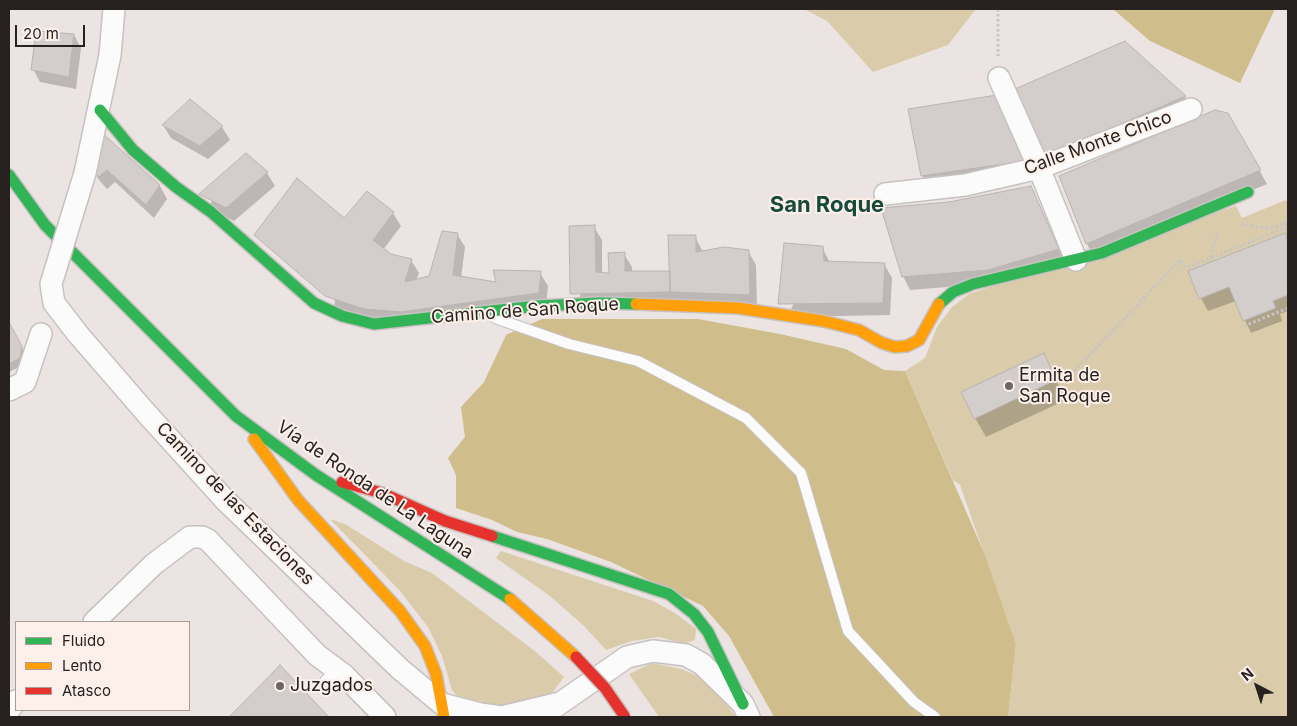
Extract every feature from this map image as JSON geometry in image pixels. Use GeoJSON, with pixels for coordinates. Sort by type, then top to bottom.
{"type":"FeatureCollection","features":[{"type":"Feature","properties":{"kind":"main road","name":"Camino de San Roque"},"geometry":{"type":"LineString","coordinates":[[100,110],[133,150],[176,187],[211,212],[314,303],[342,316],[374,324],[537,306],[600,303],[669,304],[738,308],[823,321],[859,330],[882,343],[895,347],[907,346],[919,340],[938,305],[953,292],[973,284],[1102,253],[1248,192]]}},
{"type":"Feature","properties":{"kind":"main road","name":"Vía de Ronda de La Laguna"},"geometry":{"type":"LineString","coordinates":[[9,175],[45,225],[236,416],[316,475],[512,600],[576,657],[604,688],[625,717]]}},
{"type":"Feature","properties":{"kind":"main road"},"geometry":{"type":"LineString","coordinates":[[236,416],[298,500],[400,612],[425,646],[436,674],[439,713]]}},
{"type":"Feature","properties":{"kind":"main road"},"geometry":{"type":"LineString","coordinates":[[316,475],[382,493],[444,521],[669,594],[694,614],[708,632],[746,711]]}},
{"type":"Feature","properties":{"kind":"street","name":"Camino de las Estaciones"},"geometry":{"type":"LineString","coordinates":[[114,9],[110,55],[100,110],[85,173],[51,284],[54,303],[77,333],[147,414],[225,500],[400,669],[439,713]]}},
{"type":"Feature","properties":{"kind":"street"},"geometry":{"type":"LineString","coordinates":[[999,78],[1039,168],[1076,260]]}},
{"type":"Feature","properties":{"kind":"street","name":"Calle Monte Chico"},"geometry":{"type":"LineString","coordinates":[[885,194],[966,185],[1039,168],[1191,109]]}},
{"type":"Feature","properties":{"kind":"street"},"geometry":{"type":"LineString","coordinates":[[9,390],[25,382],[41,334]]}},
{"type":"Feature","properties":{"kind":"street"},"geometry":{"type":"LineString","coordinates":[[95,621],[154,564],[190,537],[202,537],[208,540],[317,655],[330,676],[344,675],[384,717]]}},
{"type":"Feature","properties":{"kind":"street"},"geometry":{"type":"LineString","coordinates":[[539,717],[627,657],[654,651],[686,655],[702,664],[746,711]]}},
{"type":"Feature","properties":{"kind":"street"},"geometry":{"type":"LineString","coordinates":[[439,713],[480,714],[502,717],[560,703]]}},
{"type":"Feature","properties":{"kind":"lane"},"geometry":{"type":"LineString","coordinates":[[478,312],[570,344],[638,361],[746,418],[801,473],[848,631],[914,702],[935,717]]}},
{"type":"Feature","properties":{"kind":"path"},"geometry":{"type":"LineString","coordinates":[[998,9],[999,78]]}},
{"type":"Feature","properties":{"kind":"path"},"geometry":{"type":"LineString","coordinates":[[1064,382],[1180,260],[1186,268],[1287,230],[1285,222],[1269,229],[1237,223]]}},
{"type":"Feature","properties":{"kind":"path"},"geometry":{"type":"LineString","coordinates":[[1210,258],[1219,228]]}},
{"type":"Feature","properties":{"kind":"path"},"geometry":{"type":"LineString","coordinates":[[1244,326],[1288,308]]}},
{"type":"Feature","properties":{"kind":"shaded area"},"geometry":{"type":"Polygon","coordinates":[[[804,9],[976,9],[948,45],[873,72],[827,21],[804,9]]]}},
{"type":"Feature","properties":{"kind":"shaded area"},"geometry":{"type":"Polygon","coordinates":[[[1113,9],[1275,9],[1240,83],[1150,41],[1113,9]]]}},
{"type":"Feature","properties":{"kind":"shaded area"},"geometry":{"type":"Polygon","coordinates":[[[1286,200],[1288,205],[1288,717],[1008,717],[1016,644],[960,485],[953,480],[905,371],[925,358],[937,327],[951,308],[969,294],[1236,206],[1242,218],[1286,200]]]}},
{"type":"Feature","properties":{"kind":"shaded area"},"geometry":{"type":"Polygon","coordinates":[[[542,319],[698,319],[780,334],[846,349],[884,370],[905,371],[985,555],[1016,644],[1008,717],[774,717],[729,636],[703,606],[611,562],[547,539],[517,532],[492,520],[456,508],[456,475],[448,458],[465,437],[461,407],[484,382],[506,335],[542,319]]]}},
{"type":"Feature","properties":{"kind":"shaded area"},"geometry":{"type":"Polygon","coordinates":[[[330,519],[345,524],[404,561],[432,573],[536,652],[564,677],[553,692],[527,704],[503,707],[457,696],[452,690],[442,656],[428,627],[400,591],[330,519]]]}},
{"type":"Feature","properties":{"kind":"shaded area"},"geometry":{"type":"Polygon","coordinates":[[[501,551],[653,601],[675,613],[696,629],[695,640],[684,644],[659,637],[632,641],[606,650],[584,626],[550,596],[496,558],[501,551]]]}},
{"type":"Feature","properties":{"kind":"shaded area"},"geometry":{"type":"Polygon","coordinates":[[[652,663],[681,669],[706,679],[736,717],[659,717],[629,674],[652,663]]]}},
{"type":"Feature","properties":{"kind":"building"},"geometry":{"type":"Polygon","coordinates":[[[36,31],[74,34],[69,77],[31,70],[36,31]]]}},
{"type":"Feature","properties":{"kind":"building"},"geometry":{"type":"Polygon","coordinates":[[[1125,41],[1186,96],[1046,156],[1015,89],[1125,41]]]}},
{"type":"Feature","properties":{"kind":"building"},"geometry":{"type":"Polygon","coordinates":[[[997,95],[1025,161],[921,176],[908,109],[997,95]]]}},
{"type":"Feature","properties":{"kind":"building"},"geometry":{"type":"Polygon","coordinates":[[[190,99],[223,126],[200,146],[162,125],[190,99]]]}},
{"type":"Feature","properties":{"kind":"building"},"geometry":{"type":"Polygon","coordinates":[[[1215,110],[1228,113],[1261,170],[1086,244],[1059,176],[1215,110]]]}},
{"type":"Feature","properties":{"kind":"building"},"geometry":{"type":"Polygon","coordinates":[[[101,132],[160,185],[146,205],[107,170],[99,177],[90,167],[101,132]]]}},
{"type":"Feature","properties":{"kind":"building"},"geometry":{"type":"Polygon","coordinates":[[[246,153],[268,172],[226,208],[199,194],[246,153]]]}},
{"type":"Feature","properties":{"kind":"building"},"geometry":{"type":"Polygon","coordinates":[[[297,178],[344,218],[367,191],[394,212],[373,240],[391,254],[412,259],[405,282],[429,276],[442,231],[458,233],[453,275],[496,282],[493,270],[541,271],[539,293],[401,312],[364,309],[325,296],[254,235],[297,178]]]}},
{"type":"Feature","properties":{"kind":"building"},"geometry":{"type":"Polygon","coordinates":[[[1031,186],[1059,249],[988,270],[902,277],[881,208],[949,202],[1031,186]]]}},
{"type":"Feature","properties":{"kind":"building"},"geometry":{"type":"Polygon","coordinates":[[[595,225],[596,272],[609,273],[608,253],[625,252],[625,271],[670,271],[670,292],[570,294],[569,226],[595,225]]]}},
{"type":"Feature","properties":{"kind":"building"},"geometry":{"type":"Polygon","coordinates":[[[1285,233],[1288,242],[1288,295],[1273,301],[1276,308],[1243,321],[1229,287],[1199,299],[1188,271],[1285,233]]]}},
{"type":"Feature","properties":{"kind":"building"},"geometry":{"type":"Polygon","coordinates":[[[668,235],[696,235],[696,252],[724,247],[749,250],[750,295],[670,292],[668,235]]]}},
{"type":"Feature","properties":{"kind":"building"},"geometry":{"type":"Polygon","coordinates":[[[784,243],[823,246],[824,261],[885,263],[883,303],[778,304],[784,243]]]}},
{"type":"Feature","properties":{"kind":"building"},"geometry":{"type":"Polygon","coordinates":[[[9,322],[22,346],[20,358],[9,364],[9,322]]]}},
{"type":"Feature","properties":{"kind":"building","name":"Ermita de San Roque"},"geometry":{"type":"Polygon","coordinates":[[[1044,353],[1056,380],[974,419],[961,392],[1044,353]]]}},
{"type":"Feature","properties":{"kind":"building","name":"Juzgados"},"geometry":{"type":"Polygon","coordinates":[[[280,665],[329,717],[229,717],[239,707],[280,665]]]}},
{"type":"Feature","properties":{"kind":"traffic: fast"},"geometry":{"type":"LineString","coordinates":[[100,110],[133,150],[176,187],[211,212],[314,303],[342,316],[374,324],[537,306],[600,303],[636,304]]}},
{"type":"Feature","properties":{"kind":"traffic: fast"},"geometry":{"type":"LineString","coordinates":[[9,175],[45,225],[236,416],[316,475],[510,599]]}},
{"type":"Feature","properties":{"kind":"traffic: fast"},"geometry":{"type":"LineString","coordinates":[[939,304],[953,292],[973,284],[1102,253],[1248,192]]}},
{"type":"Feature","properties":{"kind":"traffic: fast"},"geometry":{"type":"LineString","coordinates":[[492,536],[669,594],[694,614],[708,632],[743,704]]}},
{"type":"Feature","properties":{"kind":"traffic: slow"},"geometry":{"type":"LineString","coordinates":[[636,304],[738,308],[823,321],[859,330],[882,343],[895,347],[907,346],[919,340],[939,304]]}},
{"type":"Feature","properties":{"kind":"traffic: slow"},"geometry":{"type":"LineString","coordinates":[[254,439],[298,500],[400,611],[425,646],[436,674],[444,717]]}},
{"type":"Feature","properties":{"kind":"traffic: slow"},"geometry":{"type":"LineString","coordinates":[[510,599],[576,657]]}},
{"type":"Feature","properties":{"kind":"traffic: jam"},"geometry":{"type":"LineString","coordinates":[[342,482],[382,493],[445,521],[492,536]]}},
{"type":"Feature","properties":{"kind":"traffic: jam"},"geometry":{"type":"LineString","coordinates":[[576,657],[605,688],[625,717]]}},
{"type":"Feature","properties":{"kind":"place","name":"Ermita de San Roque"},"geometry":{"type":"Point","coordinates":[1009,386]}},
{"type":"Feature","properties":{"kind":"place","name":"Juzgados"},"geometry":{"type":"Point","coordinates":[280,686]}},
{"type":"Feature","properties":{"kind":"district","name":"San Roque"},"geometry":{"type":"Point","coordinates":[827,205]}}]}
